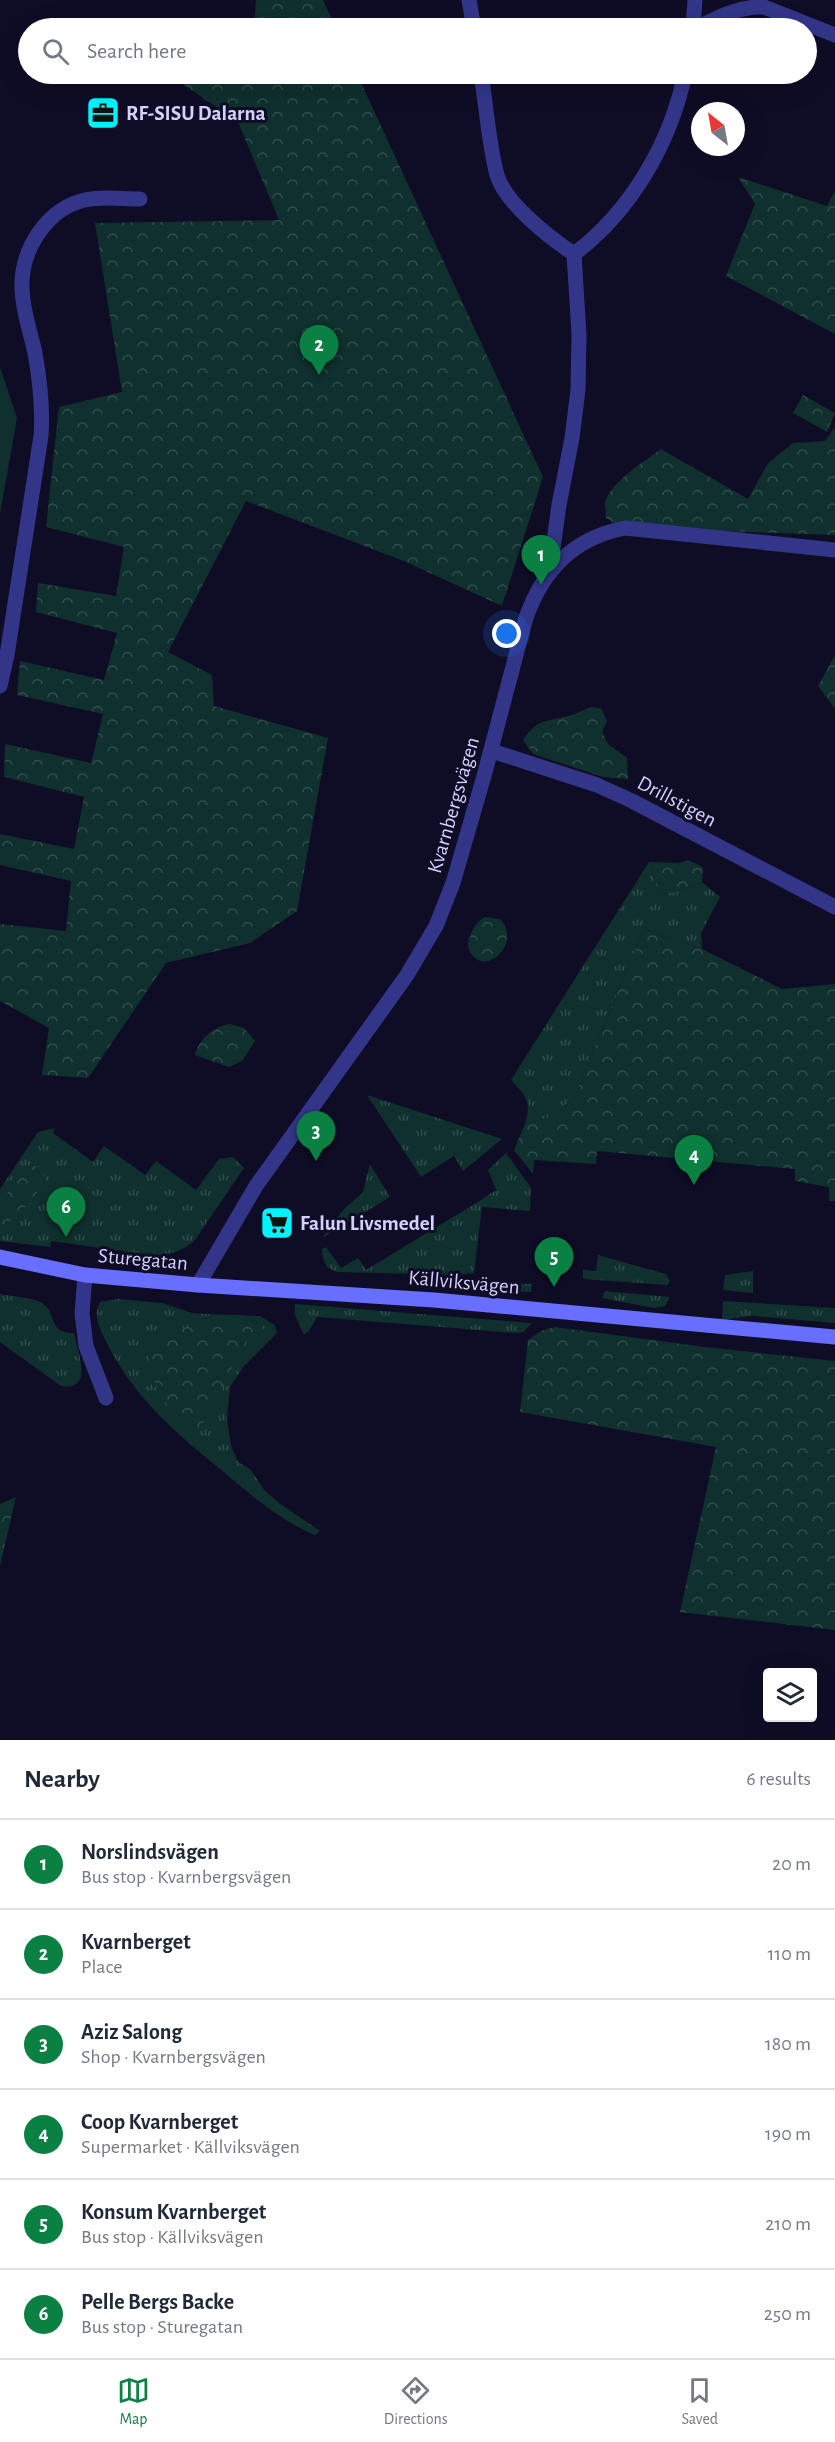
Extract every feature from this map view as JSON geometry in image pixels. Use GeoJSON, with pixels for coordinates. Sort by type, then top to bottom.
{"type":"FeatureCollection","features":[{"type":"Feature","properties":{"kind":"street"},"geometry":{"type":"LineString","coordinates":[[469,0],[472,18]]}},
{"type":"Feature","properties":{"kind":"street"},"geometry":{"type":"LineString","coordinates":[[695,0],[695,18]]}},
{"type":"Feature","properties":{"kind":"street"},"geometry":{"type":"LineString","coordinates":[[716,18],[752,6],[764,7],[792,18]]}},
{"type":"Feature","properties":{"kind":"street"},"geometry":{"type":"LineString","coordinates":[[817,28],[835,35]]}},
{"type":"Feature","properties":{"kind":"street"},"geometry":{"type":"LineString","coordinates":[[483,84],[497,177],[523,212],[549,238],[573,254]]}},
{"type":"Feature","properties":{"kind":"street"},"geometry":{"type":"LineString","coordinates":[[573,254],[606,226],[644,174],[673,119],[682,84]]}},
{"type":"Feature","properties":{"kind":"street"},"geometry":{"type":"LineString","coordinates":[[0,686],[18,588],[42,424],[38,374],[22,283],[25,258],[41,229],[60,210],[86,199],[140,199]]}},
{"type":"Feature","properties":{"kind":"street"},"geometry":{"type":"LineString","coordinates":[[550,570],[578,390],[579,334],[573,254]]}},
{"type":"Feature","properties":{"kind":"street","name":"Kvarnbergsvägen"},"geometry":{"type":"LineString","coordinates":[[198,1285],[256,1186],[401,984],[436,926],[453,883],[492,751],[525,621],[533,598],[550,570],[588,541],[604,532],[625,528],[835,550]]}},
{"type":"Feature","properties":{"kind":"street","name":"Drillstigen"},"geometry":{"type":"LineString","coordinates":[[492,751],[597,785],[632,801],[835,908]]}},
{"type":"Feature","properties":{"kind":"street","name":"Sturegatan"},"geometry":{"type":"LineString","coordinates":[[0,1257],[85,1275],[198,1285]]}},
{"type":"Feature","properties":{"kind":"street"},"geometry":{"type":"LineString","coordinates":[[85,1275],[82,1313],[86,1346],[106,1398]]}},
{"type":"Feature","properties":{"kind":"street","name":"Källviksvägen"},"geometry":{"type":"LineString","coordinates":[[198,1285],[434,1300],[835,1337]]}},
{"type":"Feature","properties":{"kind":"green space"},"geometry":{"type":"Polygon","coordinates":[[[256,0],[323,0],[331,18],[255,18],[256,0]]]}},
{"type":"Feature","properties":{"kind":"green space"},"geometry":{"type":"Polygon","coordinates":[[[362,84],[543,477],[502,606],[404,561],[246,501],[168,652],[212,675],[214,706],[328,738],[297,911],[250,943],[166,963],[88,1078],[42,1075],[49,1028],[0,1001],[0,924],[66,931],[71,881],[0,865],[0,834],[74,849],[84,797],[4,777],[5,744],[91,763],[103,714],[17,695],[20,661],[104,680],[117,633],[36,612],[38,583],[116,596],[124,547],[46,527],[59,407],[122,392],[95,223],[279,220],[238,122],[184,85],[362,84]]]}},
{"type":"Feature","properties":{"kind":"green space"},"geometry":{"type":"Polygon","coordinates":[[[738,177],[827,206],[835,191],[835,334],[726,276],[755,204],[738,177]]]}},
{"type":"Feature","properties":{"kind":"green space"},"geometry":{"type":"Polygon","coordinates":[[[0,367],[17,418],[0,514],[0,367]]]}},
{"type":"Feature","properties":{"kind":"green space"},"geometry":{"type":"Polygon","coordinates":[[[803,395],[835,413],[827,432],[793,413],[803,395]]]}},
{"type":"Feature","properties":{"kind":"green space"},"geometry":{"type":"Polygon","coordinates":[[[835,427],[835,535],[720,531],[614,523],[606,518],[605,503],[613,488],[628,473],[661,449],[748,499],[768,463],[793,443],[825,441],[835,427]]]}},
{"type":"Feature","properties":{"kind":"green space"},"geometry":{"type":"Polygon","coordinates":[[[835,655],[835,709],[818,686],[835,655]]]}},
{"type":"Feature","properties":{"kind":"green space"},"geometry":{"type":"Polygon","coordinates":[[[592,707],[601,708],[607,721],[602,732],[608,744],[627,758],[628,779],[603,777],[533,754],[523,740],[538,724],[592,707]]]}},
{"type":"Feature","properties":{"kind":"green space"},"geometry":{"type":"Polygon","coordinates":[[[688,860],[703,867],[702,882],[675,892],[659,893],[649,862],[679,863],[688,860]]]}},
{"type":"Feature","properties":{"kind":"green space"},"geometry":{"type":"Polygon","coordinates":[[[649,862],[659,893],[675,892],[702,882],[720,897],[701,933],[702,949],[644,929],[575,1096],[554,1116],[525,1124],[528,1104],[511,1080],[649,862]]]}},
{"type":"Feature","properties":{"kind":"green space"},"geometry":{"type":"Polygon","coordinates":[[[485,917],[500,919],[506,928],[507,937],[501,953],[495,958],[480,961],[473,956],[468,946],[475,926],[485,917]]]}},
{"type":"Feature","properties":{"kind":"green space"},"geometry":{"type":"Polygon","coordinates":[[[644,929],[702,949],[782,989],[835,984],[835,1201],[829,1201],[829,1187],[795,1181],[795,1169],[597,1151],[596,1164],[534,1160],[533,1174],[514,1150],[525,1124],[554,1116],[575,1096],[644,929]]]}},
{"type":"Feature","properties":{"kind":"green space"},"geometry":{"type":"Polygon","coordinates":[[[230,1024],[244,1028],[255,1041],[242,1061],[229,1067],[195,1055],[199,1044],[208,1035],[230,1024]]]}},
{"type":"Feature","properties":{"kind":"green space"},"geometry":{"type":"Polygon","coordinates":[[[367,1095],[502,1139],[463,1171],[454,1156],[421,1177],[367,1095]]]}},
{"type":"Feature","properties":{"kind":"green space"},"geometry":{"type":"Polygon","coordinates":[[[55,1128],[53,1133],[93,1162],[104,1146],[145,1175],[156,1161],[196,1190],[219,1159],[233,1157],[244,1168],[195,1240],[174,1252],[158,1256],[51,1241],[50,1247],[0,1241],[0,1189],[38,1132],[55,1128]]]}},
{"type":"Feature","properties":{"kind":"green space"},"geometry":{"type":"Polygon","coordinates":[[[506,1153],[531,1188],[530,1211],[482,1207],[474,1273],[452,1275],[340,1272],[331,1270],[326,1265],[322,1249],[326,1247],[341,1268],[358,1258],[366,1270],[481,1200],[496,1190],[488,1170],[506,1153]]]}},
{"type":"Feature","properties":{"kind":"green space"},"geometry":{"type":"Polygon","coordinates":[[[370,1164],[390,1197],[322,1238],[344,1209],[363,1192],[370,1164]]]}},
{"type":"Feature","properties":{"kind":"green space"},"geometry":{"type":"Polygon","coordinates":[[[39,1166],[46,1180],[20,1212],[0,1226],[0,1202],[29,1167],[39,1166]]]}},
{"type":"Feature","properties":{"kind":"green space"},"geometry":{"type":"Polygon","coordinates":[[[598,1255],[666,1274],[669,1280],[668,1285],[583,1279],[583,1270],[596,1271],[598,1255]]]}},
{"type":"Feature","properties":{"kind":"green space"},"geometry":{"type":"Polygon","coordinates":[[[753,1271],[753,1293],[723,1290],[725,1275],[753,1271]]]}},
{"type":"Feature","properties":{"kind":"green space"},"geometry":{"type":"Polygon","coordinates":[[[467,1281],[532,1284],[531,1292],[437,1287],[467,1281]]]}},
{"type":"Feature","properties":{"kind":"green space"},"geometry":{"type":"Polygon","coordinates":[[[605,1291],[670,1297],[665,1306],[654,1308],[602,1298],[605,1291]]]}},
{"type":"Feature","properties":{"kind":"green space"},"geometry":{"type":"Polygon","coordinates":[[[0,1294],[42,1303],[50,1311],[60,1330],[74,1333],[81,1368],[78,1383],[61,1386],[0,1342],[0,1294]]]}},
{"type":"Feature","properties":{"kind":"green space"},"geometry":{"type":"Polygon","coordinates":[[[118,1299],[162,1303],[192,1313],[260,1316],[275,1325],[277,1333],[243,1367],[230,1387],[227,1418],[231,1446],[238,1462],[250,1469],[265,1491],[320,1531],[315,1535],[291,1523],[246,1491],[159,1415],[131,1383],[103,1335],[97,1318],[100,1302],[118,1299]]]}},
{"type":"Feature","properties":{"kind":"green space"},"geometry":{"type":"Polygon","coordinates":[[[723,1301],[835,1308],[835,1323],[752,1316],[722,1320],[723,1301]]]}},
{"type":"Feature","properties":{"kind":"green space"},"geometry":{"type":"Polygon","coordinates":[[[295,1304],[532,1323],[523,1332],[516,1333],[317,1317],[304,1335],[295,1315],[295,1304]]]}},
{"type":"Feature","properties":{"kind":"green space"},"geometry":{"type":"Polygon","coordinates":[[[213,1323],[261,1325],[268,1336],[246,1341],[200,1429],[179,1421],[158,1392],[146,1351],[161,1337],[176,1330],[213,1323]]]}},
{"type":"Feature","properties":{"kind":"green space"},"geometry":{"type":"Polygon","coordinates":[[[555,1327],[835,1361],[835,1630],[680,1612],[716,1447],[520,1412],[528,1340],[541,1331],[555,1327]]]}},
{"type":"Feature","properties":{"kind":"green space"},"geometry":{"type":"Polygon","coordinates":[[[16,1497],[0,1566],[0,1504],[16,1497]]]}},
{"type":"Feature","properties":{"kind":"place","name":"RF-SISU Dalarna"},"geometry":{"type":"Point","coordinates":[103,113]}},
{"type":"Feature","properties":{"kind":"place","name":"Kvarnberget"},"geometry":{"type":"Point","coordinates":[319,375]}},
{"type":"Feature","properties":{"kind":"place","name":"Norslindsvägen"},"geometry":{"type":"Point","coordinates":[541,585]}},
{"type":"Feature","properties":{"kind":"place","name":"Aziz Salong"},"geometry":{"type":"Point","coordinates":[316,1161]}},
{"type":"Feature","properties":{"kind":"place","name":"Coop Kvarnberget"},"geometry":{"type":"Point","coordinates":[694,1185]}},
{"type":"Feature","properties":{"kind":"place","name":"Falun Livsmedel"},"geometry":{"type":"Point","coordinates":[277,1223]}},
{"type":"Feature","properties":{"kind":"place","name":"Pelle Bergs Backe"},"geometry":{"type":"Point","coordinates":[66,1237]}},
{"type":"Feature","properties":{"kind":"place","name":"Konsum Kvarnberget"},"geometry":{"type":"Point","coordinates":[554,1287]}}]}
